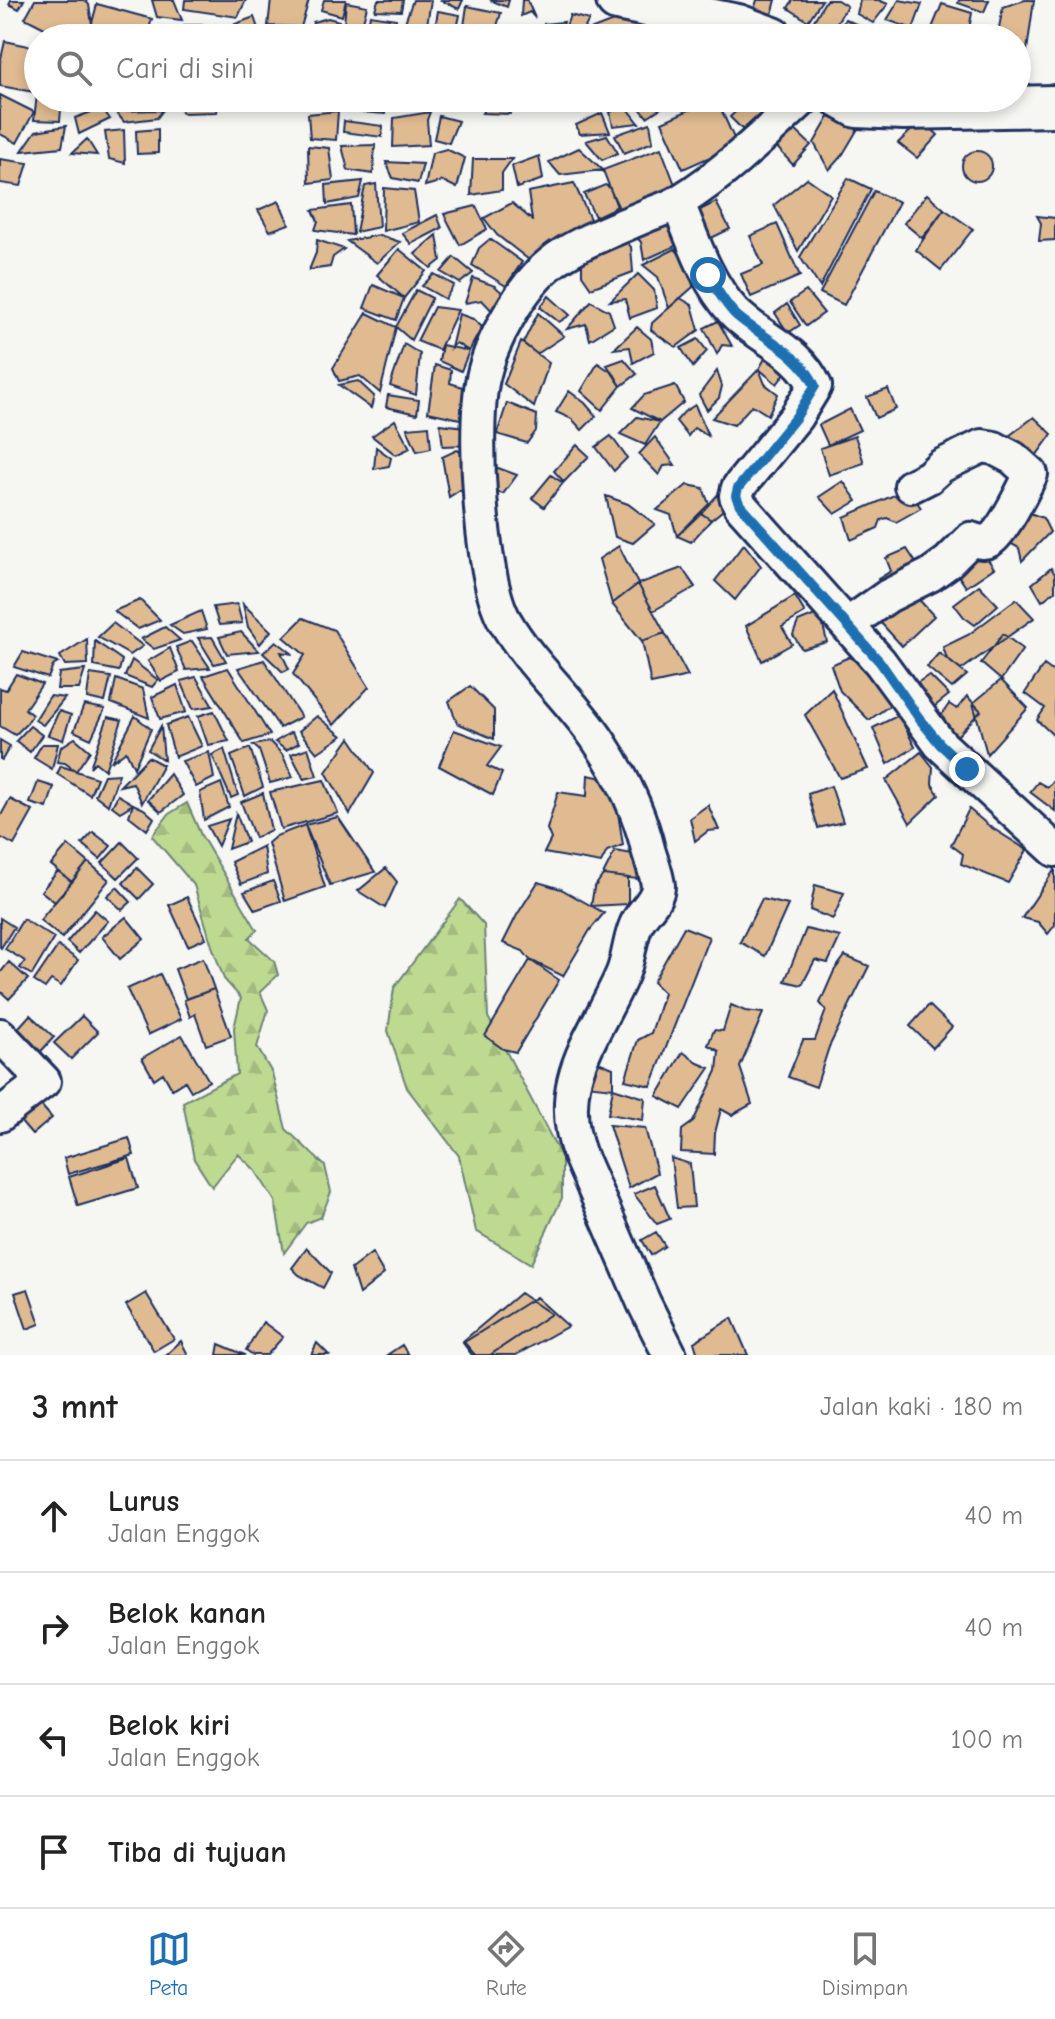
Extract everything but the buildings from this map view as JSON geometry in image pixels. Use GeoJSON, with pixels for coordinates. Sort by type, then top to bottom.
{"type":"FeatureCollection","features":[{"type":"Feature","properties":{"kind":"main road"},"geometry":{"type":"LineString","coordinates":[[617,0],[733,24]]}},
{"type":"Feature","properties":{"kind":"main road"},"geometry":{"type":"LineString","coordinates":[[1031,106],[1055,106]]}},
{"type":"Feature","properties":{"kind":"street"},"geometry":{"type":"LineString","coordinates":[[670,1355],[580,1156],[571,1133],[570,1109],[571,1087],[578,1063],[624,972],[637,921],[656,897],[658,884],[642,822],[599,741],[545,677],[503,618],[485,555],[478,424],[482,379],[495,341],[521,296],[551,263],[592,240],[678,203],[737,158],[788,112]]}},
{"type":"Feature","properties":{"kind":"street"},"geometry":{"type":"LineString","coordinates":[[678,203],[708,275],[726,303],[738,316],[797,360],[810,374],[815,386],[796,417],[738,488],[736,496],[740,505],[880,662],[940,744],[1055,850]]}},
{"type":"Feature","properties":{"kind":"street"},"geometry":{"type":"LineString","coordinates":[[847,625],[888,596],[939,568],[971,539],[990,540],[1031,474],[1013,458],[994,448],[982,446],[941,466],[929,477],[911,486]]}},
{"type":"Feature","properties":{"kind":"street"},"geometry":{"type":"LineString","coordinates":[[0,1035],[44,1081],[0,1115]]}},
{"type":"Feature","properties":{"kind":"green space"},"geometry":{"type":"Polygon","coordinates":[[[187,803],[201,835],[257,930],[249,938],[274,961],[278,975],[260,992],[268,1010],[257,1047],[272,1073],[286,1129],[325,1166],[331,1192],[321,1217],[306,1223],[284,1253],[275,1201],[255,1170],[238,1154],[212,1187],[194,1159],[183,1102],[237,1074],[234,1028],[241,998],[224,979],[194,885],[152,836],[169,814],[187,803]]]}},
{"type":"Feature","properties":{"kind":"green space"},"geometry":{"type":"Polygon","coordinates":[[[460,899],[484,925],[488,1017],[562,1158],[562,1198],[531,1264],[476,1231],[459,1156],[407,1088],[388,1031],[394,988],[460,899]]]}},
{"type":"Feature","properties":{"kind":"route"},"geometry":{"type":"LineString","coordinates":[[708,275],[738,316],[797,360],[810,374],[815,386],[796,417],[738,488],[736,496],[740,505],[880,662],[940,744],[967,769]]}}]}
